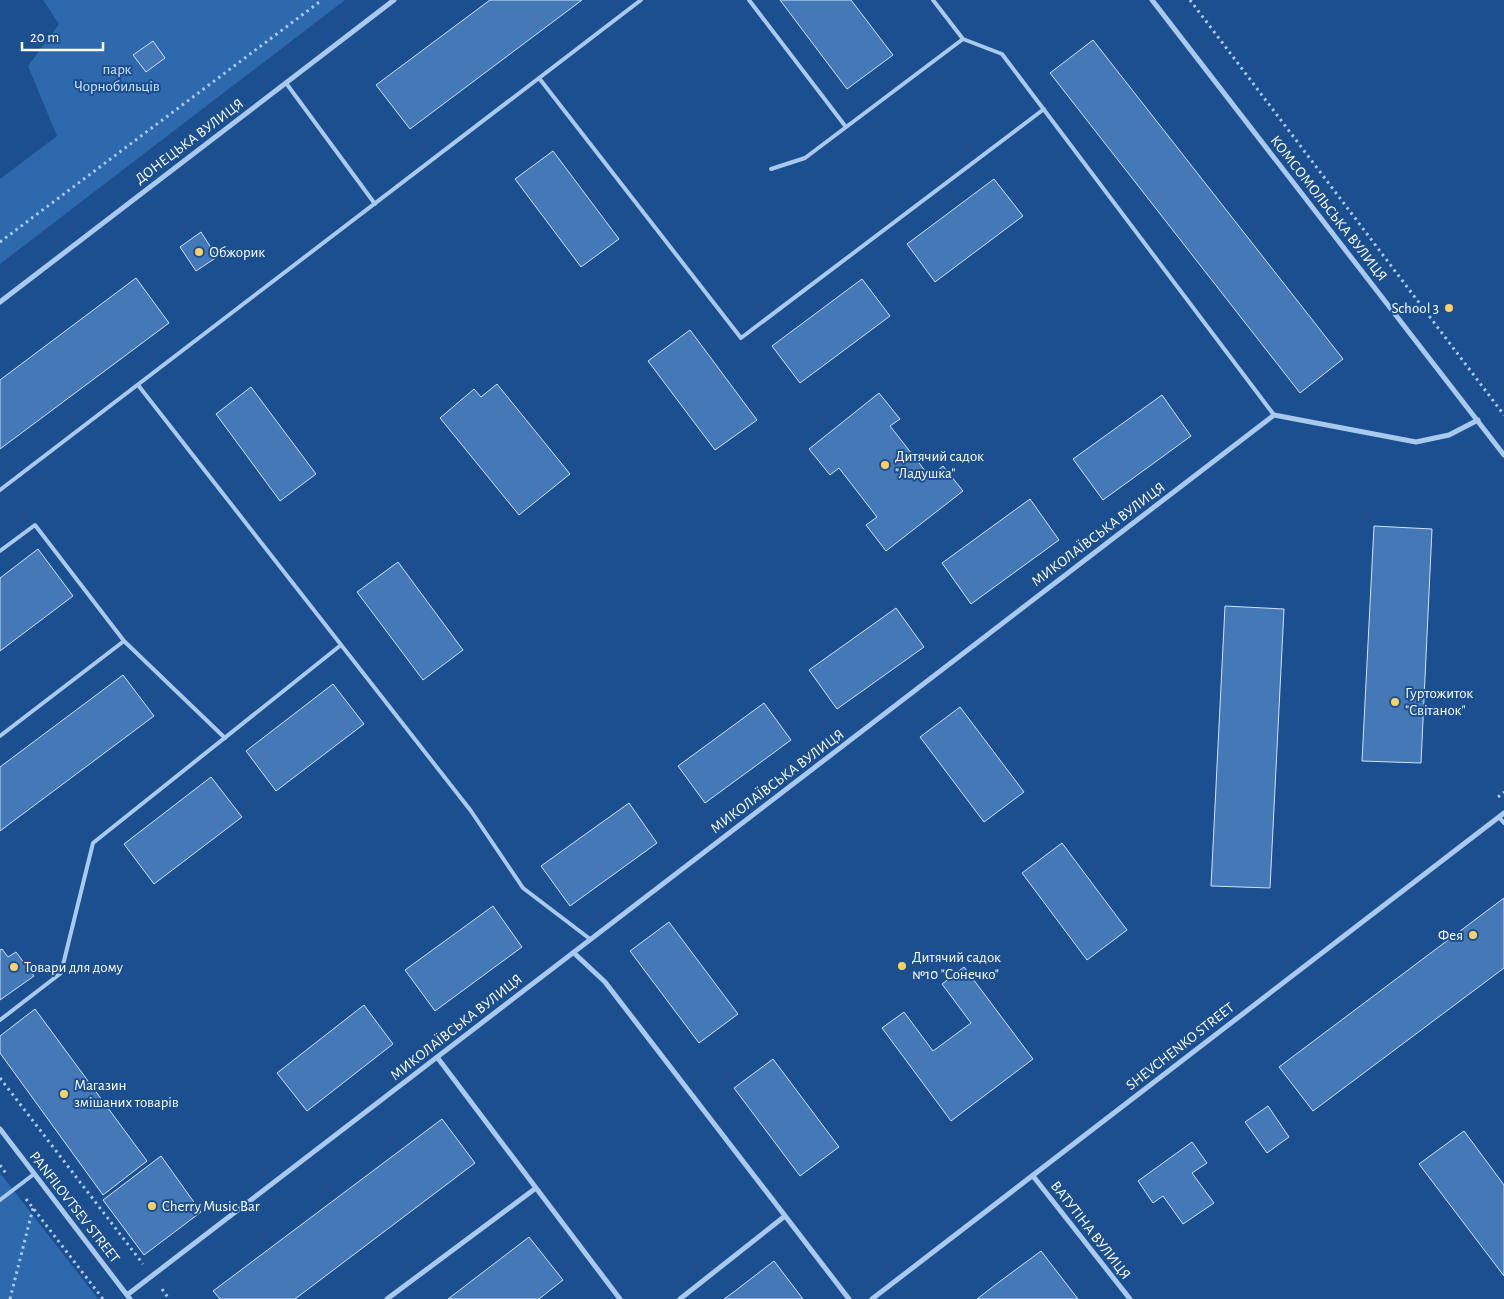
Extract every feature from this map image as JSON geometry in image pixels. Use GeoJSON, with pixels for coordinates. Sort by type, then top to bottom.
{"type":"FeatureCollection","features":[{"type":"Feature","properties":{"kind":"street","name":"ДОНЕЦЬКА ВУЛИЦЯ"},"geometry":{"type":"LineString","coordinates":[[0,302],[394,0]]}},
{"type":"Feature","properties":{"kind":"street","name":"КОМСОМОЛЬСЬКА ВУЛИЦЯ"},"geometry":{"type":"LineString","coordinates":[[1152,0],[1504,455]]}},
{"type":"Feature","properties":{"kind":"street"},"geometry":{"type":"LineString","coordinates":[[1274,415],[1416,442],[1449,435],[1478,420]]}},
{"type":"Feature","properties":{"kind":"street","name":"МИКОЛАЇВСЬКА ВУЛИЦЯ"},"geometry":{"type":"LineString","coordinates":[[129,1297],[152,1276],[1274,415]]}},
{"type":"Feature","properties":{"kind":"street","name":"SHEVCHENKO STREET"},"geometry":{"type":"LineString","coordinates":[[872,1299],[1504,813]]}},
{"type":"Feature","properties":{"kind":"street"},"geometry":{"type":"LineString","coordinates":[[574,953],[605,982],[849,1299]]}},
{"type":"Feature","properties":{"kind":"street"},"geometry":{"type":"LineString","coordinates":[[437,1057],[620,1299]]}},
{"type":"Feature","properties":{"kind":"street","name":"PANFILOVTSEV STREET"},"geometry":{"type":"LineString","coordinates":[[0,1129],[129,1297]]}},
{"type":"Feature","properties":{"kind":"street","name":"ВАТУТІНА ВУЛИЦЯ"},"geometry":{"type":"LineString","coordinates":[[1032,1176],[1130,1299]]}},
{"type":"Feature","properties":{"kind":"street"},"geometry":{"type":"LineString","coordinates":[[387,1299],[536,1188]]}},
{"type":"Feature","properties":{"kind":"street"},"geometry":{"type":"LineString","coordinates":[[680,1299],[785,1216]]}},
{"type":"Feature","properties":{"kind":"lane"},"geometry":{"type":"LineString","coordinates":[[0,490],[641,0]]}},
{"type":"Feature","properties":{"kind":"lane"},"geometry":{"type":"LineString","coordinates":[[749,0],[846,127]]}},
{"type":"Feature","properties":{"kind":"lane"},"geometry":{"type":"LineString","coordinates":[[933,0],[963,39],[1002,54],[1274,415]]}},
{"type":"Feature","properties":{"kind":"lane"},"geometry":{"type":"LineString","coordinates":[[771,170],[805,158],[963,39]]}},
{"type":"Feature","properties":{"kind":"lane"},"geometry":{"type":"LineString","coordinates":[[539,78],[741,338],[1044,109]]}},
{"type":"Feature","properties":{"kind":"lane"},"geometry":{"type":"LineString","coordinates":[[286,83],[375,204]]}},
{"type":"Feature","properties":{"kind":"lane"},"geometry":{"type":"LineString","coordinates":[[138,385],[471,811],[523,888],[590,939]]}},
{"type":"Feature","properties":{"kind":"lane"},"geometry":{"type":"LineString","coordinates":[[0,552],[34,525],[124,641],[225,738]]}},
{"type":"Feature","properties":{"kind":"lane"},"geometry":{"type":"LineString","coordinates":[[0,736],[124,641]]}},
{"type":"Feature","properties":{"kind":"lane"},"geometry":{"type":"LineString","coordinates":[[0,1020],[61,974],[93,842],[342,645]]}},
{"type":"Feature","properties":{"kind":"lane"},"geometry":{"type":"LineString","coordinates":[[1499,817],[1504,823]]}},
{"type":"Feature","properties":{"kind":"lane"},"geometry":{"type":"LineString","coordinates":[[0,1200],[34,1174]]}},
{"type":"Feature","properties":{"kind":"path"},"geometry":{"type":"LineString","coordinates":[[0,242],[322,0]]}},
{"type":"Feature","properties":{"kind":"path"},"geometry":{"type":"LineString","coordinates":[[1190,0],[1504,415]]}},
{"type":"Feature","properties":{"kind":"path"},"geometry":{"type":"LineString","coordinates":[[0,1078],[169,1299]]}},
{"type":"Feature","properties":{"kind":"path"},"geometry":{"type":"LineString","coordinates":[[0,1165],[104,1299]]}},
{"type":"Feature","properties":{"kind":"path"},"geometry":{"type":"LineString","coordinates":[[10,1299],[33,1208]]}},
{"type":"Feature","properties":{"kind":"green space","name":"парк Чорнобильців"},"geometry":{"type":"Polygon","coordinates":[[[43,0],[345,0],[0,264],[0,179],[57,136],[28,66],[59,24],[43,0]]]}},
{"type":"Feature","properties":{"kind":"green space"},"geometry":{"type":"Polygon","coordinates":[[[0,1173],[98,1299],[0,1299],[0,1173]]]}},
{"type":"Feature","properties":{"kind":"building"},"geometry":{"type":"Polygon","coordinates":[[[490,0],[582,0],[410,129],[376,85],[490,0]]]}},
{"type":"Feature","properties":{"kind":"building"},"geometry":{"type":"Polygon","coordinates":[[[780,0],[851,0],[893,55],[847,89],[780,0]]]}},
{"type":"Feature","properties":{"kind":"building"},"geometry":{"type":"Polygon","coordinates":[[[1093,40],[1343,359],[1300,393],[1050,73],[1093,40]]]}},
{"type":"Feature","properties":{"kind":"building"},"geometry":{"type":"Polygon","coordinates":[[[153,41],[165,58],[146,72],[133,55],[153,41]]]}},
{"type":"Feature","properties":{"kind":"building"},"geometry":{"type":"Polygon","coordinates":[[[553,151],[619,239],[581,267],[515,179],[553,151]]]}},
{"type":"Feature","properties":{"kind":"building"},"geometry":{"type":"Polygon","coordinates":[[[994,179],[1023,216],[935,282],[907,244],[994,179]]]}},
{"type":"Feature","properties":{"kind":"building","name":"Обжорик"},"geometry":{"type":"Polygon","coordinates":[[[201,232],[217,257],[196,271],[180,247],[201,232]]]}},
{"type":"Feature","properties":{"kind":"building"},"geometry":{"type":"Polygon","coordinates":[[[136,278],[169,323],[0,449],[0,380],[136,278]]]}},
{"type":"Feature","properties":{"kind":"building"},"geometry":{"type":"Polygon","coordinates":[[[862,279],[890,316],[800,383],[772,346],[862,279]]]}},
{"type":"Feature","properties":{"kind":"building"},"geometry":{"type":"Polygon","coordinates":[[[690,330],[757,420],[715,450],[648,361],[690,330]]]}},
{"type":"Feature","properties":{"kind":"building"},"geometry":{"type":"Polygon","coordinates":[[[497,384],[570,474],[519,515],[440,418],[474,389],[481,397],[497,384]]]}},
{"type":"Feature","properties":{"kind":"building"},"geometry":{"type":"Polygon","coordinates":[[[251,387],[316,474],[280,501],[216,414],[251,387]]]}},
{"type":"Feature","properties":{"kind":"building"},"geometry":{"type":"Polygon","coordinates":[[[879,393],[900,419],[890,426],[930,477],[943,466],[963,491],[886,551],[866,525],[877,517],[839,468],[830,475],[809,449],[879,393]]]}},
{"type":"Feature","properties":{"kind":"building"},"geometry":{"type":"Polygon","coordinates":[[[1162,395],[1191,436],[1103,500],[1073,459],[1162,395]]]}},
{"type":"Feature","properties":{"kind":"building"},"geometry":{"type":"Polygon","coordinates":[[[1030,499],[1059,540],[971,604],[942,563],[1030,499]]]}},
{"type":"Feature","properties":{"kind":"building","name":"Гуртожиток \"Світанок\""},"geometry":{"type":"Polygon","coordinates":[[[1374,526],[1432,529],[1421,763],[1362,761],[1374,526]]]}},
{"type":"Feature","properties":{"kind":"building"},"geometry":{"type":"Polygon","coordinates":[[[38,549],[73,596],[0,651],[0,578],[38,549]]]}},
{"type":"Feature","properties":{"kind":"building"},"geometry":{"type":"Polygon","coordinates":[[[398,562],[463,650],[423,680],[357,592],[398,562]]]}},
{"type":"Feature","properties":{"kind":"building"},"geometry":{"type":"Polygon","coordinates":[[[1225,606],[1284,609],[1270,888],[1211,886],[1225,606]]]}},
{"type":"Feature","properties":{"kind":"building"},"geometry":{"type":"Polygon","coordinates":[[[896,608],[924,647],[837,709],[809,670],[896,608]]]}},
{"type":"Feature","properties":{"kind":"building"},"geometry":{"type":"Polygon","coordinates":[[[123,675],[154,716],[0,831],[0,767],[123,675]]]}},
{"type":"Feature","properties":{"kind":"building"},"geometry":{"type":"Polygon","coordinates":[[[333,684],[364,724],[276,791],[246,751],[333,684]]]}},
{"type":"Feature","properties":{"kind":"building"},"geometry":{"type":"Polygon","coordinates":[[[764,703],[791,740],[705,803],[678,766],[764,703]]]}},
{"type":"Feature","properties":{"kind":"building"},"geometry":{"type":"Polygon","coordinates":[[[960,707],[1024,792],[984,822],[920,737],[960,707]]]}},
{"type":"Feature","properties":{"kind":"building"},"geometry":{"type":"Polygon","coordinates":[[[211,777],[242,817],[154,884],[124,844],[211,777]]]}},
{"type":"Feature","properties":{"kind":"building"},"geometry":{"type":"Polygon","coordinates":[[[629,803],[657,843],[570,906],[541,866],[629,803]]]}},
{"type":"Feature","properties":{"kind":"building"},"geometry":{"type":"Polygon","coordinates":[[[1062,843],[1127,930],[1087,960],[1022,873],[1062,843]]]}},
{"type":"Feature","properties":{"kind":"building"},"geometry":{"type":"Polygon","coordinates":[[[1504,898],[1504,968],[1313,1111],[1279,1067],[1504,898]]]}},
{"type":"Feature","properties":{"kind":"building"},"geometry":{"type":"Polygon","coordinates":[[[493,906],[522,947],[435,1011],[405,970],[493,906]]]}},
{"type":"Feature","properties":{"kind":"building"},"geometry":{"type":"Polygon","coordinates":[[[669,922],[738,1014],[699,1043],[630,951],[669,922]]]}},
{"type":"Feature","properties":{"kind":"building","name":"Товари для дому"},"geometry":{"type":"Polygon","coordinates":[[[2,949],[8,957],[16,952],[34,976],[0,1000],[0,950],[2,949]]]}},
{"type":"Feature","properties":{"kind":"building"},"geometry":{"type":"Polygon","coordinates":[[[964,967],[1033,1059],[951,1121],[882,1028],[904,1012],[933,1051],[971,1023],[942,984],[964,967]]]}},
{"type":"Feature","properties":{"kind":"building"},"geometry":{"type":"Polygon","coordinates":[[[364,1005],[393,1044],[307,1111],[277,1073],[364,1005]]]}},
{"type":"Feature","properties":{"kind":"building","name":"Магазин змішаних товарів"},"geometry":{"type":"Polygon","coordinates":[[[35,1009],[147,1161],[103,1195],[0,1053],[0,1036],[35,1009]]]}},
{"type":"Feature","properties":{"kind":"building"},"geometry":{"type":"Polygon","coordinates":[[[773,1059],[839,1147],[800,1176],[734,1088],[773,1059]]]}},
{"type":"Feature","properties":{"kind":"building"},"geometry":{"type":"Polygon","coordinates":[[[1268,1106],[1289,1137],[1267,1153],[1245,1122],[1268,1106]]]}},
{"type":"Feature","properties":{"kind":"building"},"geometry":{"type":"Polygon","coordinates":[[[442,1119],[475,1163],[295,1299],[220,1299],[213,1291],[442,1119]]]}},
{"type":"Feature","properties":{"kind":"building"},"geometry":{"type":"Polygon","coordinates":[[[1464,1131],[1504,1185],[1504,1276],[1419,1164],[1464,1131]]]}},
{"type":"Feature","properties":{"kind":"building"},"geometry":{"type":"Polygon","coordinates":[[[1192,1142],[1207,1163],[1192,1173],[1214,1203],[1183,1224],[1163,1196],[1153,1203],[1138,1181],[1192,1142]]]}},
{"type":"Feature","properties":{"kind":"building","name":"Cherry Music Bar"},"geometry":{"type":"Polygon","coordinates":[[[161,1156],[201,1212],[144,1255],[103,1200],[161,1156]]]}},
{"type":"Feature","properties":{"kind":"building"},"geometry":{"type":"Polygon","coordinates":[[[529,1237],[563,1280],[539,1299],[448,1299],[529,1237]]]}},
{"type":"Feature","properties":{"kind":"building"},"geometry":{"type":"Polygon","coordinates":[[[1041,1251],[1078,1299],[977,1299],[995,1285],[1041,1251]]]}},
{"type":"Feature","properties":{"kind":"building"},"geometry":{"type":"Polygon","coordinates":[[[774,1261],[803,1299],[724,1299],[735,1291],[774,1261]]]}},
{"type":"Feature","properties":{"kind":"place","name":"Обжорик"},"geometry":{"type":"Point","coordinates":[199,252]}},
{"type":"Feature","properties":{"kind":"place","name":"School 3"},"geometry":{"type":"Point","coordinates":[1449,308]}},
{"type":"Feature","properties":{"kind":"place","name":"Дитячий садок \"Ладушка\""},"geometry":{"type":"Point","coordinates":[885,465]}},
{"type":"Feature","properties":{"kind":"place","name":"Гуртожиток \"Світанок\""},"geometry":{"type":"Point","coordinates":[1395,702]}},
{"type":"Feature","properties":{"kind":"place","name":"Фея"},"geometry":{"type":"Point","coordinates":[1473,935]}},
{"type":"Feature","properties":{"kind":"place","name":"Дитячий садок №10 \"Сонечко\""},"geometry":{"type":"Point","coordinates":[902,966]}},
{"type":"Feature","properties":{"kind":"place","name":"Товари для дому"},"geometry":{"type":"Point","coordinates":[14,967]}},
{"type":"Feature","properties":{"kind":"place","name":"Магазин змішаних товарів"},"geometry":{"type":"Point","coordinates":[64,1094]}},
{"type":"Feature","properties":{"kind":"place","name":"Cherry Music Bar"},"geometry":{"type":"Point","coordinates":[152,1206]}}]}
